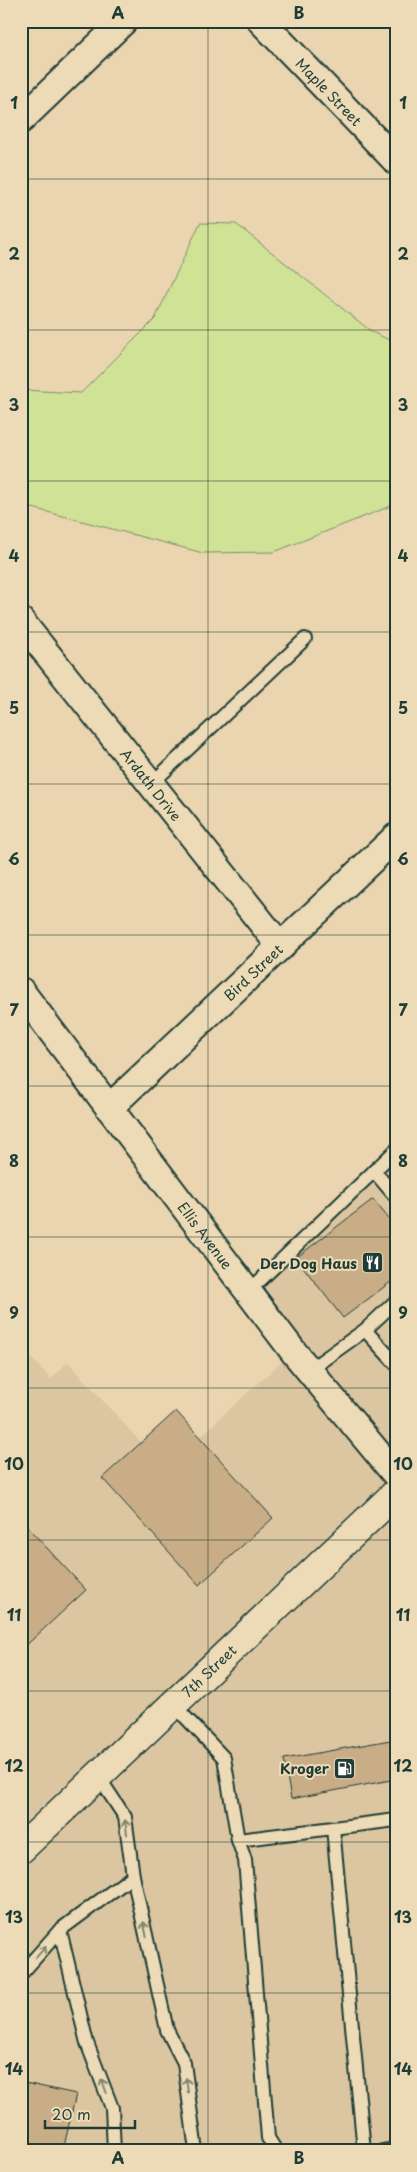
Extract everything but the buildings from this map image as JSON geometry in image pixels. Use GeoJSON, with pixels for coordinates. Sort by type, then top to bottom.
{"type":"FeatureCollection","features":[{"type":"Feature","properties":{"kind":"main road","name":"7th Street"},"geometry":{"type":"LineString","coordinates":[[21,1848],[396,1493]]}},
{"type":"Feature","properties":{"kind":"street"},"geometry":{"type":"LineString","coordinates":[[21,120],[124,21]]}},
{"type":"Feature","properties":{"kind":"street","name":"Maple Street"},"geometry":{"type":"LineString","coordinates":[[261,21],[396,161]]}},
{"type":"Feature","properties":{"kind":"street","name":"Ardath Drive"},"geometry":{"type":"LineString","coordinates":[[21,621],[282,948]]}},
{"type":"Feature","properties":{"kind":"street","name":"Bird Street"},"geometry":{"type":"LineString","coordinates":[[110,1108],[282,948],[396,837]]}},
{"type":"Feature","properties":{"kind":"street","name":"Ellis Avenue"},"geometry":{"type":"LineString","coordinates":[[21,991],[248,1292],[396,1476]]}},
{"type":"Feature","properties":{"kind":"lane"},"geometry":{"type":"LineString","coordinates":[[151,784],[305,639]]}},
{"type":"Feature","properties":{"kind":"lane"},"geometry":{"type":"LineString","coordinates":[[248,1292],[396,1150]]}},
{"type":"Feature","properties":{"kind":"lane"},"geometry":{"type":"LineString","coordinates":[[374,1171],[396,1197]]}},
{"type":"Feature","properties":{"kind":"lane"},"geometry":{"type":"LineString","coordinates":[[309,1370],[365,1330],[396,1301]]}},
{"type":"Feature","properties":{"kind":"lane"},"geometry":{"type":"LineString","coordinates":[[365,1330],[396,1364]]}},
{"type":"Feature","properties":{"kind":"lane"},"geometry":{"type":"LineString","coordinates":[[173,1704],[224,1758],[238,1840],[244,1860],[268,2138],[276,2151]]}},
{"type":"Feature","properties":{"kind":"lane"},"geometry":{"type":"LineString","coordinates":[[98,1776],[125,1817],[133,1876],[167,2030],[184,2063],[196,2151]]}},
{"type":"Feature","properties":{"kind":"lane"},"geometry":{"type":"LineString","coordinates":[[238,1840],[396,1820]]}},
{"type":"Feature","properties":{"kind":"lane"},"geometry":{"type":"LineString","coordinates":[[333,1828],[364,2151]]}},
{"type":"Feature","properties":{"kind":"lane"},"geometry":{"type":"LineString","coordinates":[[21,1974],[60,1930],[133,1876]]}},
{"type":"Feature","properties":{"kind":"lane"},"geometry":{"type":"LineString","coordinates":[[60,1930],[87,2042],[112,2108],[114,2151]]}},
{"type":"Feature","properties":{"kind":"lane"},"geometry":{"type":"LineString","coordinates":[[382,2151],[396,2149]]}},
{"type":"Feature","properties":{"kind":"shaded area"},"geometry":{"type":"Polygon","coordinates":[[[396,1150],[396,2151],[21,2151],[21,1347],[51,1379],[68,1362],[165,1469],[293,1351],[248,1292],[396,1150]]]}},
{"type":"Feature","properties":{"kind":"green space"},"geometry":{"type":"Polygon","coordinates":[[[200,223],[236,224],[372,332],[396,343],[396,504],[274,552],[203,553],[21,505],[21,390],[81,393],[155,319],[200,223]]]}},
{"type":"Feature","properties":{"kind":"place","name":"Der Dog Haus"},"geometry":{"type":"Point","coordinates":[373,1263]}},
{"type":"Feature","properties":{"kind":"place","name":"Kroger"},"geometry":{"type":"Point","coordinates":[345,1768]}}]}
